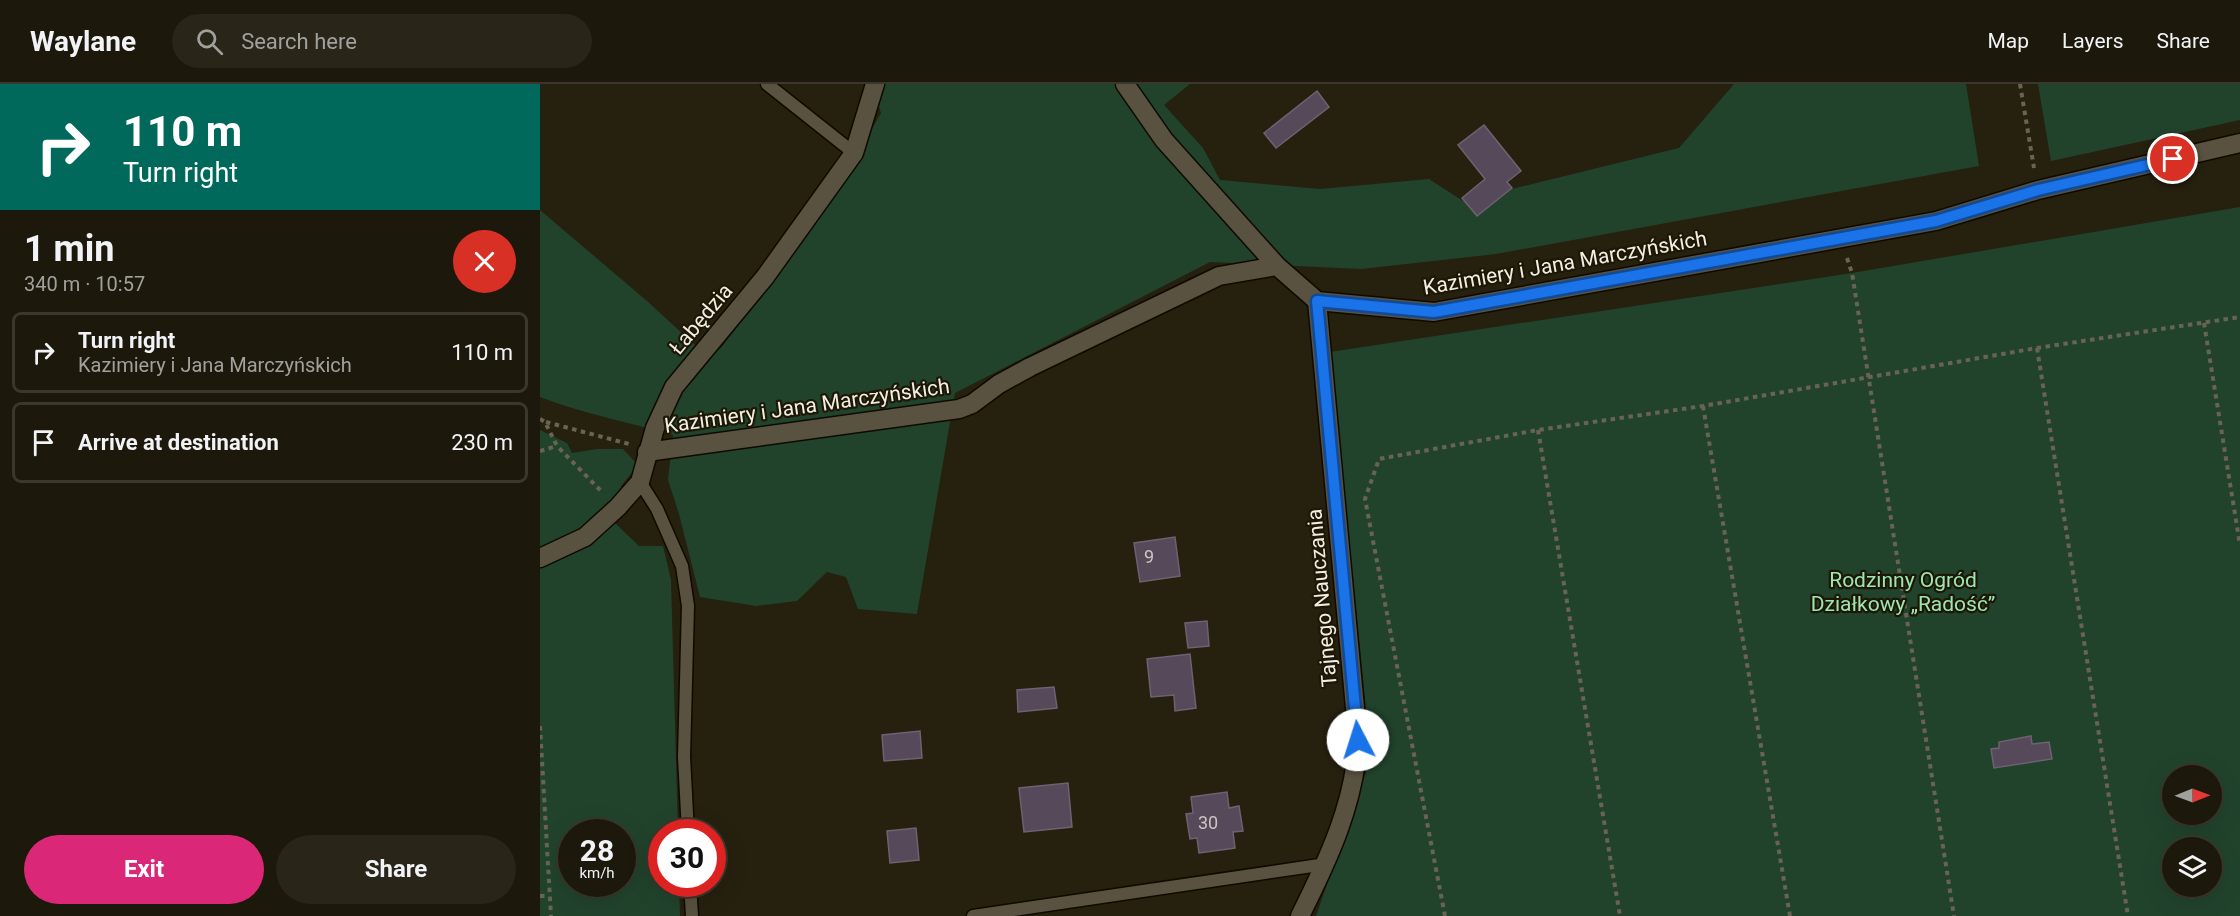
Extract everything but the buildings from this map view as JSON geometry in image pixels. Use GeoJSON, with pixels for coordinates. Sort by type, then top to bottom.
{"type":"FeatureCollection","features":[{"type":"Feature","properties":{"kind":"street","name":"Łabędzia"},"geometry":{"type":"LineString","coordinates":[[540,558],[585,537],[618,507],[640,482],[647,452],[661,412],[674,387],[765,277],[854,153],[874,84]]}},
{"type":"Feature","properties":{"kind":"street"},"geometry":{"type":"LineString","coordinates":[[1125,84],[1164,140],[1277,266],[1317,301]]}},
{"type":"Feature","properties":{"kind":"street","name":"Kazimiery i Jana Marczyńskich"},"geometry":{"type":"LineString","coordinates":[[1317,301],[1434,312],[1936,221],[2038,190],[2240,143]]}},
{"type":"Feature","properties":{"kind":"street","name":"Kazimiery i Jana Marczyńskich"},"geometry":{"type":"LineString","coordinates":[[647,452],[958,409],[972,404],[999,384],[1030,367],[1219,276],[1277,266]]}},
{"type":"Feature","properties":{"kind":"street","name":"Tajnego Nauczania"},"geometry":{"type":"LineString","coordinates":[[1300,916],[1326,864],[1352,788],[1358,740],[1317,301]]}},
{"type":"Feature","properties":{"kind":"lane"},"geometry":{"type":"LineString","coordinates":[[767,84],[854,153]]}},
{"type":"Feature","properties":{"kind":"lane"},"geometry":{"type":"LineString","coordinates":[[640,482],[657,509],[682,566],[688,606],[684,757],[687,819]]}},
{"type":"Feature","properties":{"kind":"lane"},"geometry":{"type":"LineString","coordinates":[[973,916],[1326,864]]}},
{"type":"Feature","properties":{"kind":"lane"},"geometry":{"type":"LineString","coordinates":[[691,897],[692,916]]}},
{"type":"Feature","properties":{"kind":"path"},"geometry":{"type":"LineString","coordinates":[[2020,84],[2038,190]]}},
{"type":"Feature","properties":{"kind":"path"},"geometry":{"type":"LineString","coordinates":[[1852,273],[1954,916]]}},
{"type":"Feature","properties":{"kind":"path"},"geometry":{"type":"LineString","coordinates":[[1445,916],[1365,499],[1379,459],[1538,430],[1702,406],[2037,348],[2240,317]]}},
{"type":"Feature","properties":{"kind":"path"},"geometry":{"type":"LineString","coordinates":[[2204,323],[2240,545]]}},
{"type":"Feature","properties":{"kind":"path"},"geometry":{"type":"LineString","coordinates":[[2037,348],[2128,916]]}},
{"type":"Feature","properties":{"kind":"path"},"geometry":{"type":"LineString","coordinates":[[1702,406],[1790,916]]}},
{"type":"Feature","properties":{"kind":"path"},"geometry":{"type":"LineString","coordinates":[[540,419],[626,443],[647,452]]}},
{"type":"Feature","properties":{"kind":"path"},"geometry":{"type":"LineString","coordinates":[[545,422],[557,446],[618,507]]}},
{"type":"Feature","properties":{"kind":"path"},"geometry":{"type":"LineString","coordinates":[[1538,430],[1620,916]]}},
{"type":"Feature","properties":{"kind":"path"},"geometry":{"type":"LineString","coordinates":[[540,451],[557,446]]}},
{"type":"Feature","properties":{"kind":"path"},"geometry":{"type":"LineString","coordinates":[[540,726],[551,916]]}},
{"type":"Feature","properties":{"kind":"path"},"geometry":{"type":"LineString","coordinates":[[540,897],[549,896]]}},
{"type":"Feature","properties":{"kind":"green space"},"geometry":{"type":"Polygon","coordinates":[[[872,84],[1190,84],[1164,105],[1203,148],[1220,180],[1320,189],[1429,179],[1463,201],[1679,148],[1734,84],[1966,84],[1979,166],[1496,254],[1361,269],[1210,262],[955,393],[917,614],[858,609],[846,577],[827,572],[797,601],[756,606],[700,597],[668,480],[673,435],[540,397],[540,210],[647,301],[708,357],[721,348],[829,204],[881,113],[872,84]]]}},
{"type":"Feature","properties":{"kind":"green space"},"geometry":{"type":"Polygon","coordinates":[[[2038,84],[2240,84],[2240,120],[2051,161],[2038,84]]]}},
{"type":"Feature","properties":{"kind":"green space","name":"Rodzinny Ogród Działkowy „Radość”"},"geometry":{"type":"Polygon","coordinates":[[[2240,207],[2240,916],[1316,916],[1371,758],[1330,352],[1852,273],[2240,207]]]}},
{"type":"Feature","properties":{"kind":"green space"},"geometry":{"type":"Polygon","coordinates":[[[540,430],[567,443],[572,453],[597,449],[623,449],[638,465],[621,486],[615,523],[639,546],[663,546],[671,580],[678,819],[648,819],[648,897],[679,897],[680,916],[540,916],[540,430]]]}},
{"type":"Feature","properties":{"kind":"route"},"geometry":{"type":"LineString","coordinates":[[1358,740],[1317,301],[1434,312],[1936,221],[2038,190],[2173,159]]}}]}
